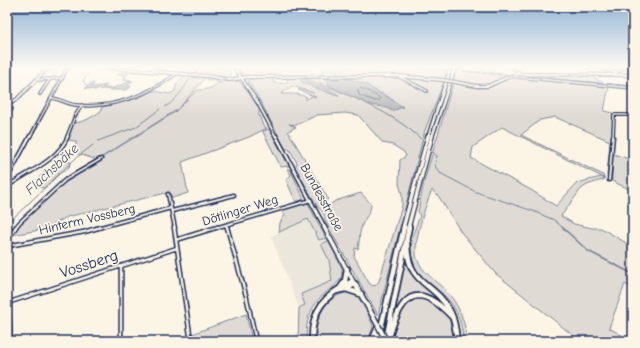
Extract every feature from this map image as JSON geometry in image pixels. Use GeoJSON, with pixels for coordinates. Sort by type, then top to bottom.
{"type":"FeatureCollection","features":[{"type":"Feature","properties":{"kind":"highway"},"geometry":{"type":"LineString","coordinates":[[378,341],[414,185],[432,123],[446,83]]}},
{"type":"Feature","properties":{"kind":"highway"},"geometry":{"type":"LineString","coordinates":[[386,341],[406,237],[428,150],[450,83]]}},
{"type":"Feature","properties":{"kind":"highway"},"geometry":{"type":"LineString","coordinates":[[406,237],[407,254],[411,269],[420,280],[445,303],[452,313],[457,341]]}},
{"type":"Feature","properties":{"kind":"highway"},"geometry":{"type":"LineString","coordinates":[[343,288],[347,269]]}},
{"type":"Feature","properties":{"kind":"highway"},"geometry":{"type":"LineString","coordinates":[[312,341],[311,329],[315,313],[322,302],[334,292],[355,284]]}},
{"type":"Feature","properties":{"kind":"highway"},"geometry":{"type":"LineString","coordinates":[[343,288],[361,294]]}},
{"type":"Feature","properties":{"kind":"highway"},"geometry":{"type":"LineString","coordinates":[[386,341],[399,309],[412,297],[424,296],[436,300],[445,307],[453,319]]}},
{"type":"Feature","properties":{"kind":"highway"},"geometry":{"type":"LineString","coordinates":[[372,341],[384,317]]}},
{"type":"Feature","properties":{"kind":"main road"},"geometry":{"type":"LineString","coordinates":[[7,107],[33,83]]}},
{"type":"Feature","properties":{"kind":"main road","name":"Bundesstraße"},"geometry":{"type":"LineString","coordinates":[[244,83],[254,96],[386,341]]}},
{"type":"Feature","properties":{"kind":"main road"},"geometry":{"type":"LineString","coordinates":[[463,83],[485,87],[496,83]]}},
{"type":"Feature","properties":{"kind":"street"},"geometry":{"type":"LineString","coordinates":[[40,94],[47,83]]}},
{"type":"Feature","properties":{"kind":"street"},"geometry":{"type":"LineString","coordinates":[[7,179],[59,83]]}},
{"type":"Feature","properties":{"kind":"street"},"geometry":{"type":"LineString","coordinates":[[52,98],[56,98],[66,103],[82,105],[110,104],[138,97],[163,83]]}},
{"type":"Feature","properties":{"kind":"street"},"geometry":{"type":"LineString","coordinates":[[412,83],[427,91]]}},
{"type":"Feature","properties":{"kind":"street"},"geometry":{"type":"LineString","coordinates":[[583,83],[633,88]]}},
{"type":"Feature","properties":{"kind":"street"},"geometry":{"type":"LineString","coordinates":[[7,186],[51,158],[60,150],[75,116],[82,105]]}},
{"type":"Feature","properties":{"kind":"street"},"geometry":{"type":"LineString","coordinates":[[7,107],[12,109],[7,117]]}},
{"type":"Feature","properties":{"kind":"street"},"geometry":{"type":"LineString","coordinates":[[608,180],[610,178],[614,115],[633,115]]}},
{"type":"Feature","properties":{"kind":"street"},"geometry":{"type":"LineString","coordinates":[[7,240],[20,222],[65,180],[101,159]]}},
{"type":"Feature","properties":{"kind":"street"},"geometry":{"type":"LineString","coordinates":[[168,194],[172,210],[191,341]]}},
{"type":"Feature","properties":{"kind":"street","name":"Hinterm Vossberg"},"geometry":{"type":"LineString","coordinates":[[7,246],[84,232],[234,195]]}},
{"type":"Feature","properties":{"kind":"street","name":"Dötlinger Weg"},"geometry":{"type":"LineString","coordinates":[[176,240],[311,200]]}},
{"type":"Feature","properties":{"kind":"street"},"geometry":{"type":"LineString","coordinates":[[226,225],[247,298],[256,341]]}},
{"type":"Feature","properties":{"kind":"street","name":"Vossberg"},"geometry":{"type":"LineString","coordinates":[[8,303],[177,248]]}},
{"type":"Feature","properties":{"kind":"street"},"geometry":{"type":"LineString","coordinates":[[121,267],[121,341]]}},
{"type":"Feature","properties":{"kind":"street"},"geometry":{"type":"LineString","coordinates":[[8,303],[10,341]]}},
{"type":"Feature","properties":{"kind":"shaded area"},"geometry":{"type":"Polygon","coordinates":[[[177,83],[200,83],[178,109],[97,160],[76,153],[76,141],[68,140],[74,123],[82,122],[91,117],[101,111],[102,107],[138,98],[154,91],[170,94],[175,91],[177,83]]]}},
{"type":"Feature","properties":{"kind":"shaded area"},"geometry":{"type":"Polygon","coordinates":[[[218,83],[241,83],[250,94],[259,109],[259,115],[263,126],[267,128],[249,137],[182,162],[188,193],[172,198],[170,192],[67,217],[45,229],[12,235],[21,222],[66,180],[175,112],[197,90],[214,87],[218,83]]]}},
{"type":"Feature","properties":{"kind":"shaded area"},"geometry":{"type":"Polygon","coordinates":[[[249,83],[330,83],[328,85],[355,98],[372,104],[402,107],[387,96],[361,83],[443,83],[425,130],[378,315],[325,221],[323,212],[317,206],[295,167],[297,163],[290,150],[285,148],[249,83]],[[292,86],[281,94],[297,94],[307,97],[305,99],[312,96],[316,97],[298,90],[314,93],[292,86]],[[345,113],[317,115],[296,125],[289,124],[296,127],[288,131],[328,199],[323,202],[326,208],[335,201],[361,193],[371,204],[370,210],[362,226],[358,249],[355,248],[354,256],[369,283],[373,286],[379,281],[402,206],[402,194],[399,184],[400,160],[406,156],[404,152],[393,145],[383,143],[358,115],[345,113]]]}},
{"type":"Feature","properties":{"kind":"shaded area"},"geometry":{"type":"Polygon","coordinates":[[[453,83],[479,88],[491,87],[498,83],[602,83],[633,86],[609,86],[604,111],[613,113],[609,177],[607,176],[610,141],[555,117],[540,120],[521,135],[603,175],[604,178],[502,127],[473,147],[471,158],[531,190],[556,206],[577,183],[601,177],[605,179],[587,185],[581,189],[561,216],[574,224],[592,228],[601,228],[633,247],[633,288],[625,284],[609,328],[632,341],[580,341],[495,273],[461,232],[439,197],[432,190],[426,204],[418,234],[416,244],[417,259],[426,272],[446,291],[458,307],[465,327],[466,341],[463,339],[457,312],[452,304],[415,268],[411,253],[411,246],[420,216],[418,211],[424,182],[453,83]]]}},
{"type":"Feature","properties":{"kind":"shaded area"},"geometry":{"type":"Polygon","coordinates":[[[465,83],[490,83],[485,85],[465,83]]]}},
{"type":"Feature","properties":{"kind":"shaded area"},"geometry":{"type":"Polygon","coordinates":[[[269,129],[289,166],[281,167],[263,132],[269,129]]]}},
{"type":"Feature","properties":{"kind":"shaded area"},"geometry":{"type":"Polygon","coordinates":[[[613,154],[633,160],[633,191],[612,181],[613,154]]]}},
{"type":"Feature","properties":{"kind":"shaded area"},"geometry":{"type":"Polygon","coordinates":[[[63,161],[71,162],[68,169],[58,174],[44,188],[32,186],[44,172],[55,168],[63,161]]]}},
{"type":"Feature","properties":{"kind":"shaded area"},"geometry":{"type":"Polygon","coordinates":[[[287,169],[290,169],[304,199],[296,202],[286,180],[291,175],[287,169]]]}},
{"type":"Feature","properties":{"kind":"shaded area"},"geometry":{"type":"Polygon","coordinates":[[[307,202],[326,238],[319,240],[308,219],[279,232],[280,223],[285,215],[282,210],[307,202]]]}},
{"type":"Feature","properties":{"kind":"shaded area"},"geometry":{"type":"Polygon","coordinates":[[[308,219],[319,240],[326,238],[328,241],[321,244],[329,259],[332,281],[301,294],[305,305],[299,308],[271,236],[308,219]]]}},
{"type":"Feature","properties":{"kind":"shaded area"},"geometry":{"type":"Polygon","coordinates":[[[328,241],[342,268],[342,276],[337,284],[320,298],[312,309],[308,321],[306,334],[307,341],[298,341],[299,308],[305,305],[301,294],[332,281],[329,260],[321,244],[328,241]]]}},
{"type":"Feature","properties":{"kind":"shaded area"},"geometry":{"type":"Polygon","coordinates":[[[405,257],[417,278],[445,306],[435,299],[423,295],[417,295],[411,296],[401,303],[395,314],[405,257]]]}},
{"type":"Feature","properties":{"kind":"shaded area"},"geometry":{"type":"Polygon","coordinates":[[[348,292],[353,294],[361,301],[367,311],[373,326],[368,341],[316,341],[317,324],[323,310],[333,299],[348,292]]]}},
{"type":"Feature","properties":{"kind":"shaded area"},"geometry":{"type":"Polygon","coordinates":[[[418,298],[431,300],[449,317],[453,330],[454,341],[392,341],[402,309],[406,304],[418,298]]]}},
{"type":"Feature","properties":{"kind":"shaded area"},"geometry":{"type":"Polygon","coordinates":[[[246,314],[252,341],[193,341],[192,334],[246,314]]]}},
{"type":"Feature","properties":{"kind":"water"},"geometry":{"type":"Polygon","coordinates":[[[92,83],[94,84],[92,86],[93,87],[107,85],[103,88],[113,88],[125,83],[130,83],[128,85],[131,87],[125,90],[94,90],[85,88],[92,83]]]}},
{"type":"Feature","properties":{"kind":"water"},"geometry":{"type":"Polygon","coordinates":[[[304,83],[317,83],[339,95],[334,95],[311,87],[313,85],[304,83]]]}},
{"type":"Feature","properties":{"kind":"water"},"geometry":{"type":"Polygon","coordinates":[[[329,83],[363,83],[403,107],[392,111],[383,107],[368,104],[328,85],[329,83]]]}},
{"type":"Feature","properties":{"kind":"waterway","name":"Flachsbäke"},"geometry":{"type":"LineString","coordinates":[[165,107],[176,98],[187,83]]}},
{"type":"Feature","properties":{"kind":"waterway"},"geometry":{"type":"LineString","coordinates":[[321,83],[386,114],[410,129],[421,139]]}},
{"type":"Feature","properties":{"kind":"waterway","name":"Flachsbäke"},"geometry":{"type":"LineString","coordinates":[[98,141],[136,127],[160,109]]}},
{"type":"Feature","properties":{"kind":"waterway","name":"Flachsbäke"},"geometry":{"type":"LineString","coordinates":[[7,224],[76,158],[93,145]]}},
{"type":"Feature","properties":{"kind":"waterway"},"geometry":{"type":"LineString","coordinates":[[433,152],[437,156],[435,166],[440,173],[476,192],[533,211],[554,220],[563,228]]}},
{"type":"Feature","properties":{"kind":"waterway"},"geometry":{"type":"LineString","coordinates":[[562,227],[588,251],[633,274]]}},
{"type":"Feature","properties":{"kind":"railway"},"geometry":{"type":"LineString","coordinates":[[601,83],[633,86]]}}]}
